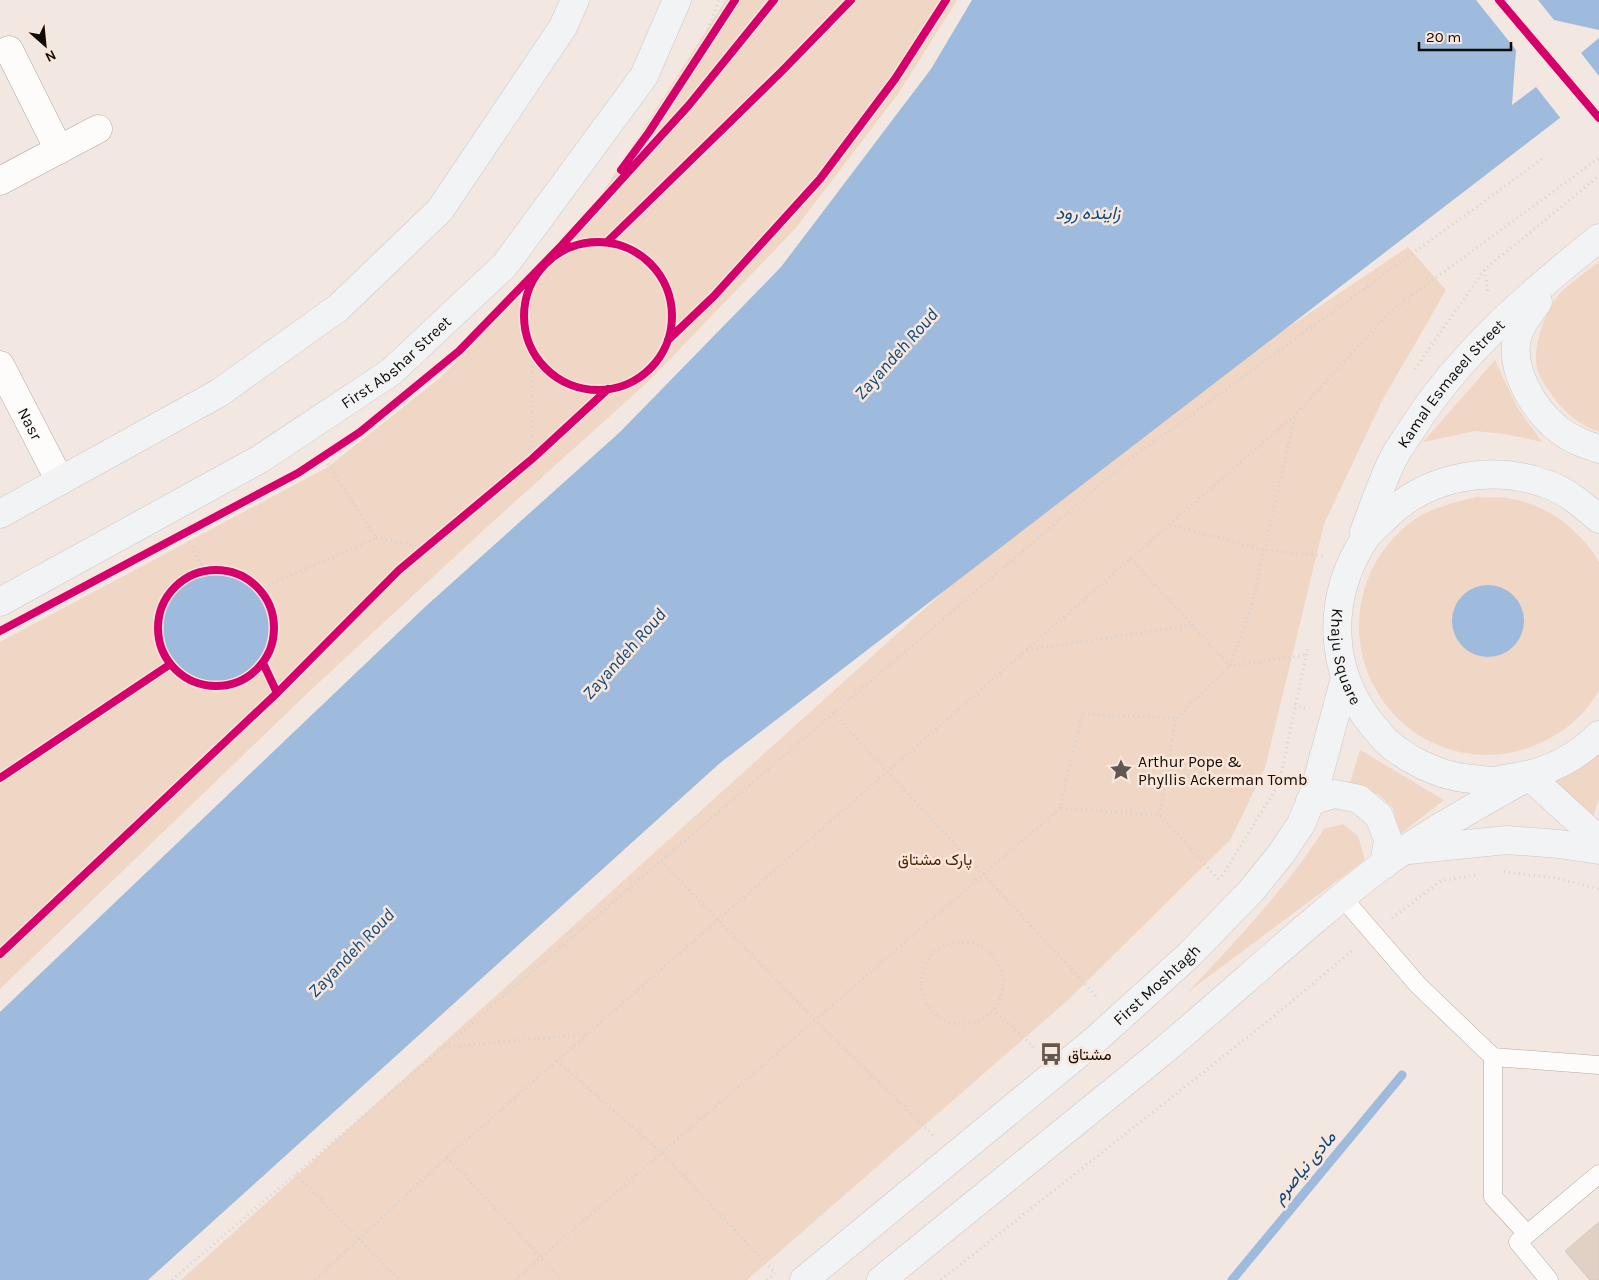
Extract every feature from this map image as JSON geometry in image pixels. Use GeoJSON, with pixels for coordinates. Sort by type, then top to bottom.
{"type":"FeatureCollection","features":[{"type":"Feature","properties":{"kind":"main road"},"geometry":{"type":"LineString","coordinates":[[0,514],[219,393],[338,308],[440,210],[564,27],[575,0]]}},
{"type":"Feature","properties":{"kind":"main road","name":"First Abshar Street"},"geometry":{"type":"LineString","coordinates":[[0,602],[260,459],[391,372],[505,264],[644,76],[677,0]]}},
{"type":"Feature","properties":{"kind":"main road","name":"Kamal Esmaeel Street"},"geometry":{"type":"LineString","coordinates":[[1338,561],[1392,460],[1424,409],[1455,369],[1484,338],[1599,238]]}},
{"type":"Feature","properties":{"kind":"main road"},"geometry":{"type":"LineString","coordinates":[[1568,263],[1526,318],[1517,337],[1516,357],[1523,385],[1538,408],[1558,429],[1581,443],[1599,449]]}},
{"type":"Feature","properties":{"kind":"main road","name":"Khaju Square"},"geometry":{"type":"LineString","coordinates":[[1599,519],[1580,502],[1550,486],[1518,476],[1484,474],[1450,479],[1418,492],[1390,511],[1367,536],[1338,561],[1339,602],[1337,640],[1345,678],[1362,712],[1386,741],[1417,763],[1453,776],[1491,781],[1529,776],[1559,764],[1586,747],[1599,734]]}},
{"type":"Feature","properties":{"kind":"main road","name":"First Moshtagh"},"geometry":{"type":"LineString","coordinates":[[793,1273],[1094,1041],[1190,954],[1252,891],[1281,854],[1301,824],[1314,793],[1345,678]]}},
{"type":"Feature","properties":{"kind":"main road"},"geometry":{"type":"LineString","coordinates":[[881,1280],[1158,1055],[1312,921],[1393,858],[1457,817],[1529,776],[1599,840]]}},
{"type":"Feature","properties":{"kind":"main road"},"geometry":{"type":"LineString","coordinates":[[1310,801],[1335,794],[1359,799],[1379,816],[1393,858]]}},
{"type":"Feature","properties":{"kind":"main road"},"geometry":{"type":"LineString","coordinates":[[1393,858],[1507,840],[1559,844],[1599,850]]}},
{"type":"Feature","properties":{"kind":"street"},"geometry":{"type":"LineString","coordinates":[[9,50],[59,150]]}},
{"type":"Feature","properties":{"kind":"street"},"geometry":{"type":"LineString","coordinates":[[0,181],[98,129]]}},
{"type":"Feature","properties":{"kind":"street","name":"Nasr"},"geometry":{"type":"LineString","coordinates":[[0,365],[60,481]]}},
{"type":"Feature","properties":{"kind":"lane"},"geometry":{"type":"LineString","coordinates":[[1342,897],[1418,985],[1493,1057],[1599,1065]]}},
{"type":"Feature","properties":{"kind":"lane"},"geometry":{"type":"LineString","coordinates":[[1493,1057],[1493,1197],[1527,1234]]}},
{"type":"Feature","properties":{"kind":"lane"},"geometry":{"type":"LineString","coordinates":[[1550,1280],[1518,1242],[1599,1174]]}},
{"type":"Feature","properties":{"kind":"path"},"geometry":{"type":"LineString","coordinates":[[696,60],[718,0]]}},
{"type":"Feature","properties":{"kind":"path"},"geometry":{"type":"LineString","coordinates":[[580,225],[649,132],[736,0]]}},
{"type":"Feature","properties":{"kind":"path"},"geometry":{"type":"LineString","coordinates":[[572,246],[551,258],[538,272],[528,289],[523,314],[525,332],[532,350],[540,363],[560,380],[581,388],[608,389],[622,386],[646,372],[660,356],[668,340],[672,312],[666,287],[660,274],[642,256],[631,249],[607,242],[572,246],[562,245],[689,105],[774,0]]}},
{"type":"Feature","properties":{"kind":"path"},"geometry":{"type":"LineString","coordinates":[[607,242],[782,71],[850,0]]}},
{"type":"Feature","properties":{"kind":"path"},"geometry":{"type":"LineString","coordinates":[[668,340],[714,296],[820,180],[895,78],[946,0]]}},
{"type":"Feature","properties":{"kind":"path"},"geometry":{"type":"LineString","coordinates":[[1499,0],[1599,118]]}},
{"type":"Feature","properties":{"kind":"path"},"geometry":{"type":"LineString","coordinates":[[172,1280],[1129,460],[1544,157]]}},
{"type":"Feature","properties":{"kind":"path"},"geometry":{"type":"LineString","coordinates":[[315,1280],[447,1157],[1295,415],[1392,310],[1599,158]]}},
{"type":"Feature","properties":{"kind":"path"},"geometry":{"type":"LineString","coordinates":[[1412,374],[1485,269],[1599,176]]}},
{"type":"Feature","properties":{"kind":"path"},"geometry":{"type":"LineString","coordinates":[[532,350],[532,459]]}},
{"type":"Feature","properties":{"kind":"path"},"geometry":{"type":"LineString","coordinates":[[0,954],[277,693],[398,570],[532,459],[608,389]]}},
{"type":"Feature","properties":{"kind":"path"},"geometry":{"type":"LineString","coordinates":[[1160,815],[1176,718],[1230,666],[1250,612],[1295,415]]}},
{"type":"Feature","properties":{"kind":"path"},"geometry":{"type":"LineString","coordinates":[[323,456],[376,538]]}},
{"type":"Feature","properties":{"kind":"path"},"geometry":{"type":"LineString","coordinates":[[1170,525],[1264,550],[1338,561]]}},
{"type":"Feature","properties":{"kind":"path"},"geometry":{"type":"LineString","coordinates":[[185,532],[204,570]]}},
{"type":"Feature","properties":{"kind":"path"},"geometry":{"type":"LineString","coordinates":[[259,589],[376,538],[426,547]]}},
{"type":"Feature","properties":{"kind":"path"},"geometry":{"type":"LineString","coordinates":[[1131,560],[1230,666]]}},
{"type":"Feature","properties":{"kind":"path"},"geometry":{"type":"LineString","coordinates":[[204,570],[228,570],[250,579],[259,589],[266,597],[274,618],[273,642],[263,663],[248,678],[227,686],[206,687],[185,679],[169,665],[157,638],[160,608],[177,583],[204,570]]}},
{"type":"Feature","properties":{"kind":"path"},"geometry":{"type":"LineString","coordinates":[[1027,650],[1191,625]]}},
{"type":"Feature","properties":{"kind":"path"},"geometry":{"type":"LineString","coordinates":[[1060,808],[1160,815],[1219,880],[1280,784],[1308,646]]}},
{"type":"Feature","properties":{"kind":"path"},"geometry":{"type":"LineString","coordinates":[[1230,666],[1305,655]]}},
{"type":"Feature","properties":{"kind":"path"},"geometry":{"type":"LineString","coordinates":[[263,663],[277,693]]}},
{"type":"Feature","properties":{"kind":"path"},"geometry":{"type":"LineString","coordinates":[[0,778],[169,665]]}},
{"type":"Feature","properties":{"kind":"path"},"geometry":{"type":"LineString","coordinates":[[833,713],[1100,1000]]}},
{"type":"Feature","properties":{"kind":"path"},"geometry":{"type":"LineString","coordinates":[[515,1280],[1060,808],[1082,714],[1176,718]]}},
{"type":"Feature","properties":{"kind":"path"},"geometry":{"type":"LineString","coordinates":[[661,860],[815,1020],[936,1138]]}},
{"type":"Feature","properties":{"kind":"path"},"geometry":{"type":"LineString","coordinates":[[1499,872],[1556,878],[1599,889]]}},
{"type":"Feature","properties":{"kind":"path"},"geometry":{"type":"LineString","coordinates":[[941,1280],[1270,1019],[1373,933],[1441,881],[1479,875]]}},
{"type":"Feature","properties":{"kind":"path"},"geometry":{"type":"LineString","coordinates":[[959,942],[972,943],[984,948],[993,956],[1000,967],[1003,980],[1002,992],[993,1009],[975,1022],[960,1024],[947,1021],[934,1014],[925,1003],[921,989],[921,975],[926,962],[935,951],[947,944],[959,942]]}},
{"type":"Feature","properties":{"kind":"path"},"geometry":{"type":"LineString","coordinates":[[993,1009],[1040,1052]]}},
{"type":"Feature","properties":{"kind":"path"},"geometry":{"type":"LineString","coordinates":[[444,1047],[588,1034]]}},
{"type":"Feature","properties":{"kind":"path"},"geometry":{"type":"LineString","coordinates":[[557,1062],[662,1153],[775,1273]]}},
{"type":"Feature","properties":{"kind":"path"},"geometry":{"type":"LineString","coordinates":[[447,1157],[562,1280]]}},
{"type":"Feature","properties":{"kind":"path"},"geometry":{"type":"LineString","coordinates":[[296,1174],[399,1280]]}},
{"type":"Feature","properties":{"kind":"path"},"geometry":{"type":"LineString","coordinates":[[767,1280],[775,1273],[793,1273]]}},
{"type":"Feature","properties":{"kind":"green space"},"geometry":{"type":"Polygon","coordinates":[[[726,0],[957,0],[898,94],[795,229],[651,379],[313,688],[0,989],[0,642],[328,467],[441,377],[576,234],[726,0]]]}},
{"type":"Feature","properties":{"kind":"green space","name":"پارک مشتاق"},"geometry":{"type":"Polygon","coordinates":[[[1408,247],[1446,290],[1382,401],[1324,524],[1265,768],[1231,839],[1067,1001],[747,1280],[181,1280],[1086,463],[1408,247]]]}},
{"type":"Feature","properties":{"kind":"green space"},"geometry":{"type":"Polygon","coordinates":[[[1599,262],[1599,432],[1580,423],[1558,404],[1540,376],[1536,359],[1542,326],[1551,305],[1563,290],[1599,262]]]}},
{"type":"Feature","properties":{"kind":"green space"},"geometry":{"type":"Polygon","coordinates":[[[1495,360],[1517,407],[1542,442],[1505,434],[1475,431],[1423,442],[1495,360]]]}},
{"type":"Feature","properties":{"kind":"green space"},"geometry":{"type":"Polygon","coordinates":[[[1476,497],[1507,498],[1535,505],[1572,529],[1599,562],[1599,690],[1586,709],[1561,732],[1531,747],[1493,755],[1456,751],[1424,738],[1396,716],[1375,689],[1362,656],[1359,619],[1367,581],[1375,563],[1399,532],[1415,519],[1430,511],[1476,497]]]}},
{"type":"Feature","properties":{"kind":"green space"},"geometry":{"type":"Polygon","coordinates":[[[1360,750],[1444,800],[1399,835],[1393,808],[1378,794],[1349,786],[1360,750]]]}},
{"type":"Feature","properties":{"kind":"green space"},"geometry":{"type":"Polygon","coordinates":[[[1599,751],[1599,799],[1593,817],[1547,780],[1599,751]]]}},
{"type":"Feature","properties":{"kind":"green space"},"geometry":{"type":"Polygon","coordinates":[[[1343,824],[1358,836],[1365,860],[1188,992],[1277,893],[1324,829],[1343,824]]]}},
{"type":"Feature","properties":{"kind":"water","name":"زاینده رود"},"geometry":{"type":"Polygon","coordinates":[[[972,0],[1599,0],[1599,88],[720,763],[148,1280],[0,1280],[0,1012],[425,607],[620,432],[781,267],[931,69],[972,0]]]}},
{"type":"Feature","properties":{"kind":"water"},"geometry":{"type":"Polygon","coordinates":[[[216,570],[238,574],[257,587],[270,606],[274,628],[270,650],[257,669],[238,682],[216,686],[194,682],[175,669],[162,650],[158,628],[162,606],[175,587],[194,574],[216,570]]]}},
{"type":"Feature","properties":{"kind":"water"},"geometry":{"type":"Polygon","coordinates":[[[1488,585],[1502,588],[1514,595],[1521,607],[1524,621],[1521,635],[1514,647],[1502,654],[1488,657],[1474,654],[1462,647],[1455,635],[1452,621],[1455,607],[1462,595],[1474,588],[1488,585]]]}},
{"type":"Feature","properties":{"kind":"pier"},"geometry":{"type":"Polygon","coordinates":[[[1476,0],[1538,0],[1554,20],[1599,30],[1599,38],[1581,53],[1599,76],[1599,91],[1562,120],[1536,87],[1512,105],[1516,50],[1476,0]]]}},
{"type":"Feature","properties":{"kind":"building"},"geometry":{"type":"Polygon","coordinates":[[[1599,1222],[1599,1280],[1590,1280],[1565,1251],[1599,1222]]]}},
{"type":"Feature","properties":{"kind":"waterway","name":"مادی نیاصرم"},"geometry":{"type":"LineString","coordinates":[[1232,1280],[1402,1075]]}},
{"type":"Feature","properties":{"kind":"cycle path"},"geometry":{"type":"LineString","coordinates":[[621,170],[649,132],[735,0]]}},
{"type":"Feature","properties":{"kind":"cycle path"},"geometry":{"type":"LineString","coordinates":[[569,246],[562,245],[689,105],[774,0]]}},
{"type":"Feature","properties":{"kind":"cycle path"},"geometry":{"type":"LineString","coordinates":[[607,242],[782,71],[851,0]]}},
{"type":"Feature","properties":{"kind":"cycle path"},"geometry":{"type":"LineString","coordinates":[[668,340],[714,296],[820,179],[895,79],[946,0]]}},
{"type":"Feature","properties":{"kind":"cycle path"},"geometry":{"type":"LineString","coordinates":[[1499,0],[1599,118]]}},
{"type":"Feature","properties":{"kind":"cycle path"},"geometry":{"type":"LineString","coordinates":[[598,242],[626,248],[650,264],[666,288],[672,316],[666,344],[650,368],[626,384],[598,390],[570,384],[546,368],[530,344],[524,316],[530,288],[546,264],[570,248],[598,242]]}},
{"type":"Feature","properties":{"kind":"cycle path"},"geometry":{"type":"LineString","coordinates":[[0,631],[298,473],[360,432],[459,351],[562,245]]}},
{"type":"Feature","properties":{"kind":"cycle path"},"geometry":{"type":"LineString","coordinates":[[263,663],[277,693],[399,570],[532,459],[608,389]]}},
{"type":"Feature","properties":{"kind":"cycle path"},"geometry":{"type":"LineString","coordinates":[[216,570],[238,574],[257,587],[270,606],[274,628],[270,650],[257,669],[238,682],[216,686],[194,682],[175,669],[162,650],[158,628],[162,606],[175,587],[194,574],[216,570]]}},
{"type":"Feature","properties":{"kind":"cycle path"},"geometry":{"type":"LineString","coordinates":[[0,778],[169,665]]}},
{"type":"Feature","properties":{"kind":"cycle path"},"geometry":{"type":"LineString","coordinates":[[0,954],[277,693]]}},
{"type":"Feature","properties":{"kind":"place","name":"Arthur Pope & Phyllis Ackerman Tomb"},"geometry":{"type":"Point","coordinates":[1121,770]}},
{"type":"Feature","properties":{"kind":"place","name":"مشتاق"},"geometry":{"type":"Point","coordinates":[1051,1054]}},
{"type":"Feature","properties":{"kind":"water label","name":"Zayandeh Roud"},"geometry":{"type":"Point","coordinates":[896,354]}},
{"type":"Feature","properties":{"kind":"water label","name":"Zayandeh Roud"},"geometry":{"type":"Point","coordinates":[624,654]}},
{"type":"Feature","properties":{"kind":"water label","name":"Zayandeh Roud"},"geometry":{"type":"Point","coordinates":[351,953]}}]}
